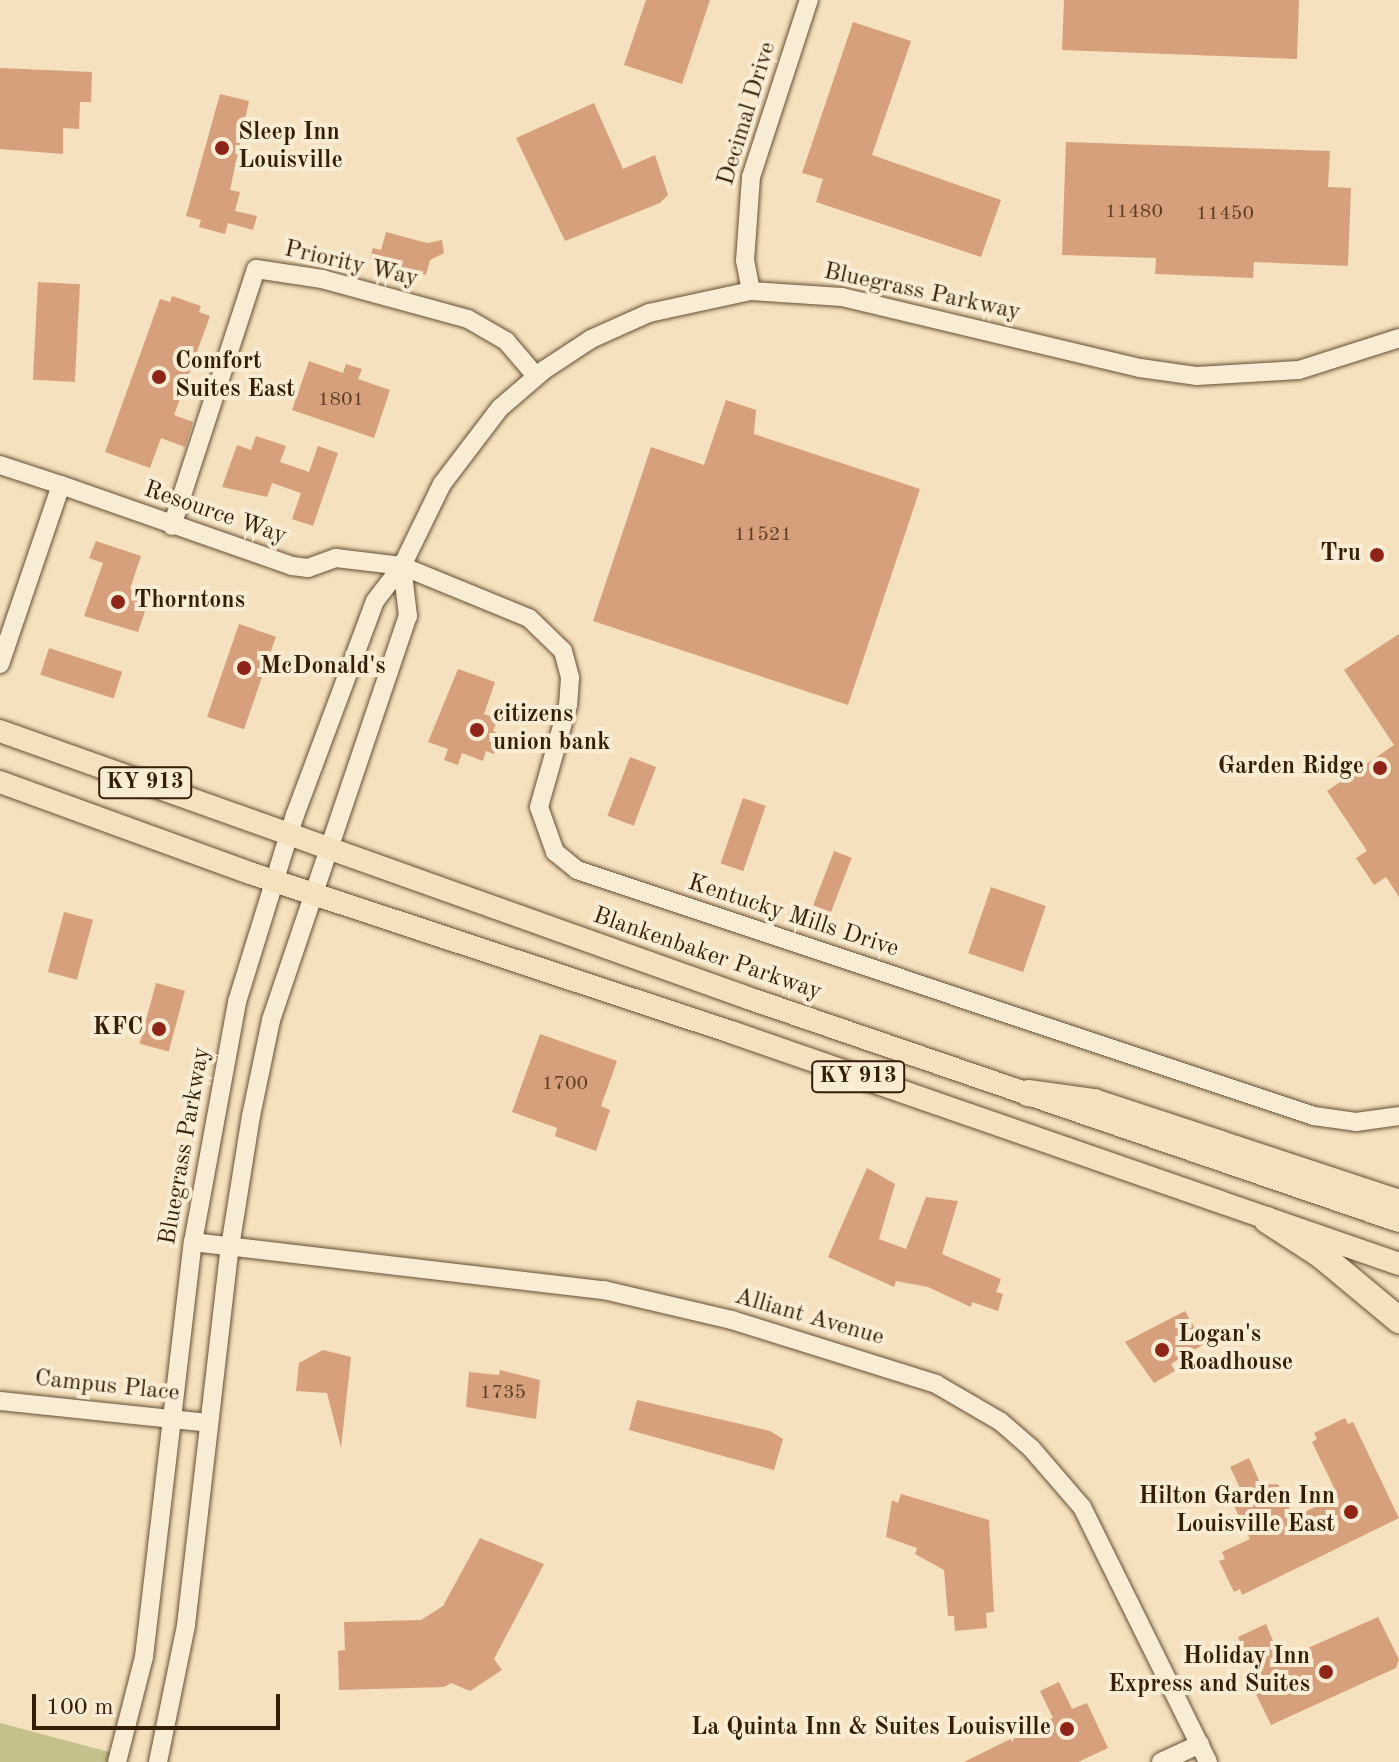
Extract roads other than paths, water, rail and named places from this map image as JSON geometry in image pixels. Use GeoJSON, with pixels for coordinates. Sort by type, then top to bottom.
{"type":"FeatureCollection","features":[{"type":"Feature","properties":{"kind":"highway"},"geometry":{"type":"LineString","coordinates":[[1028,1093],[1094,1102],[1399,1203]]}},
{"type":"Feature","properties":{"kind":"highway"},"geometry":{"type":"LineString","coordinates":[[1267,1220],[1332,1262],[1399,1320]]}},
{"type":"Feature","properties":{"kind":"main road","name":"Blankenbaker Parkway"},"geometry":{"type":"LineString","coordinates":[[0,731],[1399,1221]]}},
{"type":"Feature","properties":{"kind":"main road","name":"KY 913"},"geometry":{"type":"LineString","coordinates":[[0,782],[274,880],[1399,1264]]}},
{"type":"Feature","properties":{"kind":"street","name":"Decimal Drive"},"geometry":{"type":"LineString","coordinates":[[751,291],[745,261],[751,177],[809,0]]}},
{"type":"Feature","properties":{"kind":"street","name":"Priority Way"},"geometry":{"type":"LineString","coordinates":[[172,526],[256,269],[322,279],[468,319],[506,341],[536,376]]}},
{"type":"Feature","properties":{"kind":"street","name":"Bluegrass Parkway"},"geometry":{"type":"LineString","coordinates":[[117,1762],[144,1657],[193,1242],[237,1002],[289,834],[375,601],[402,566],[428,508],[472,439],[536,376],[591,339],[649,313],[751,291],[854,300],[1140,368],[1197,376],[1299,370],[1399,338]]}},
{"type":"Feature","properties":{"kind":"street","name":"Resource Way"},"geometry":{"type":"LineString","coordinates":[[0,465],[301,568],[336,558],[402,566]]}},
{"type":"Feature","properties":{"kind":"street"},"geometry":{"type":"LineString","coordinates":[[0,664],[61,485]]}},
{"type":"Feature","properties":{"kind":"street"},"geometry":{"type":"LineString","coordinates":[[158,1762],[178,1675],[230,1247],[271,1020],[408,616],[402,566]]}},
{"type":"Feature","properties":{"kind":"street","name":"Kentucky Mills Drive"},"geometry":{"type":"LineString","coordinates":[[402,566],[529,618],[563,651],[570,678],[568,705],[539,807],[555,852],[577,870],[1314,1116],[1356,1122],[1399,1116]]}},
{"type":"Feature","properties":{"kind":"street","name":"Alliant Avenue"},"geometry":{"type":"LineString","coordinates":[[193,1242],[604,1290],[732,1320],[936,1384],[1011,1431],[1082,1507],[1208,1762]]}},
{"type":"Feature","properties":{"kind":"street","name":"Campus Place"},"geometry":{"type":"LineString","coordinates":[[0,1401],[209,1423]]}},
{"type":"Feature","properties":{"kind":"street"},"geometry":{"type":"LineString","coordinates":[[1161,1762],[1200,1744]]}},
{"type":"Feature","properties":{"kind":"place","name":"Sleep Inn Louisville"},"geometry":{"type":"Point","coordinates":[222,148]}},
{"type":"Feature","properties":{"kind":"place","name":"Comfort Suites East"},"geometry":{"type":"Point","coordinates":[159,377]}},
{"type":"Feature","properties":{"kind":"place","name":"Tru"},"geometry":{"type":"Point","coordinates":[1377,555]}},
{"type":"Feature","properties":{"kind":"place","name":"Thorntons"},"geometry":{"type":"Point","coordinates":[118,602]}},
{"type":"Feature","properties":{"kind":"place","name":"McDonald's"},"geometry":{"type":"Point","coordinates":[244,668]}},
{"type":"Feature","properties":{"kind":"place","name":"citizens union bank"},"geometry":{"type":"Point","coordinates":[477,730]}},
{"type":"Feature","properties":{"kind":"place","name":"Garden Ridge"},"geometry":{"type":"Point","coordinates":[1380,768]}},
{"type":"Feature","properties":{"kind":"place","name":"KFC"},"geometry":{"type":"Point","coordinates":[159,1029]}},
{"type":"Feature","properties":{"kind":"place","name":"Logan's Roadhouse"},"geometry":{"type":"Point","coordinates":[1162,1350]}},
{"type":"Feature","properties":{"kind":"place","name":"Hilton Garden Inn Louisville East"},"geometry":{"type":"Point","coordinates":[1351,1512]}},
{"type":"Feature","properties":{"kind":"place","name":"Holiday Inn Express and Suites"},"geometry":{"type":"Point","coordinates":[1326,1672]}},
{"type":"Feature","properties":{"kind":"place","name":"La Quinta Inn & Suites Louisville"},"geometry":{"type":"Point","coordinates":[1067,1729]}}]}
